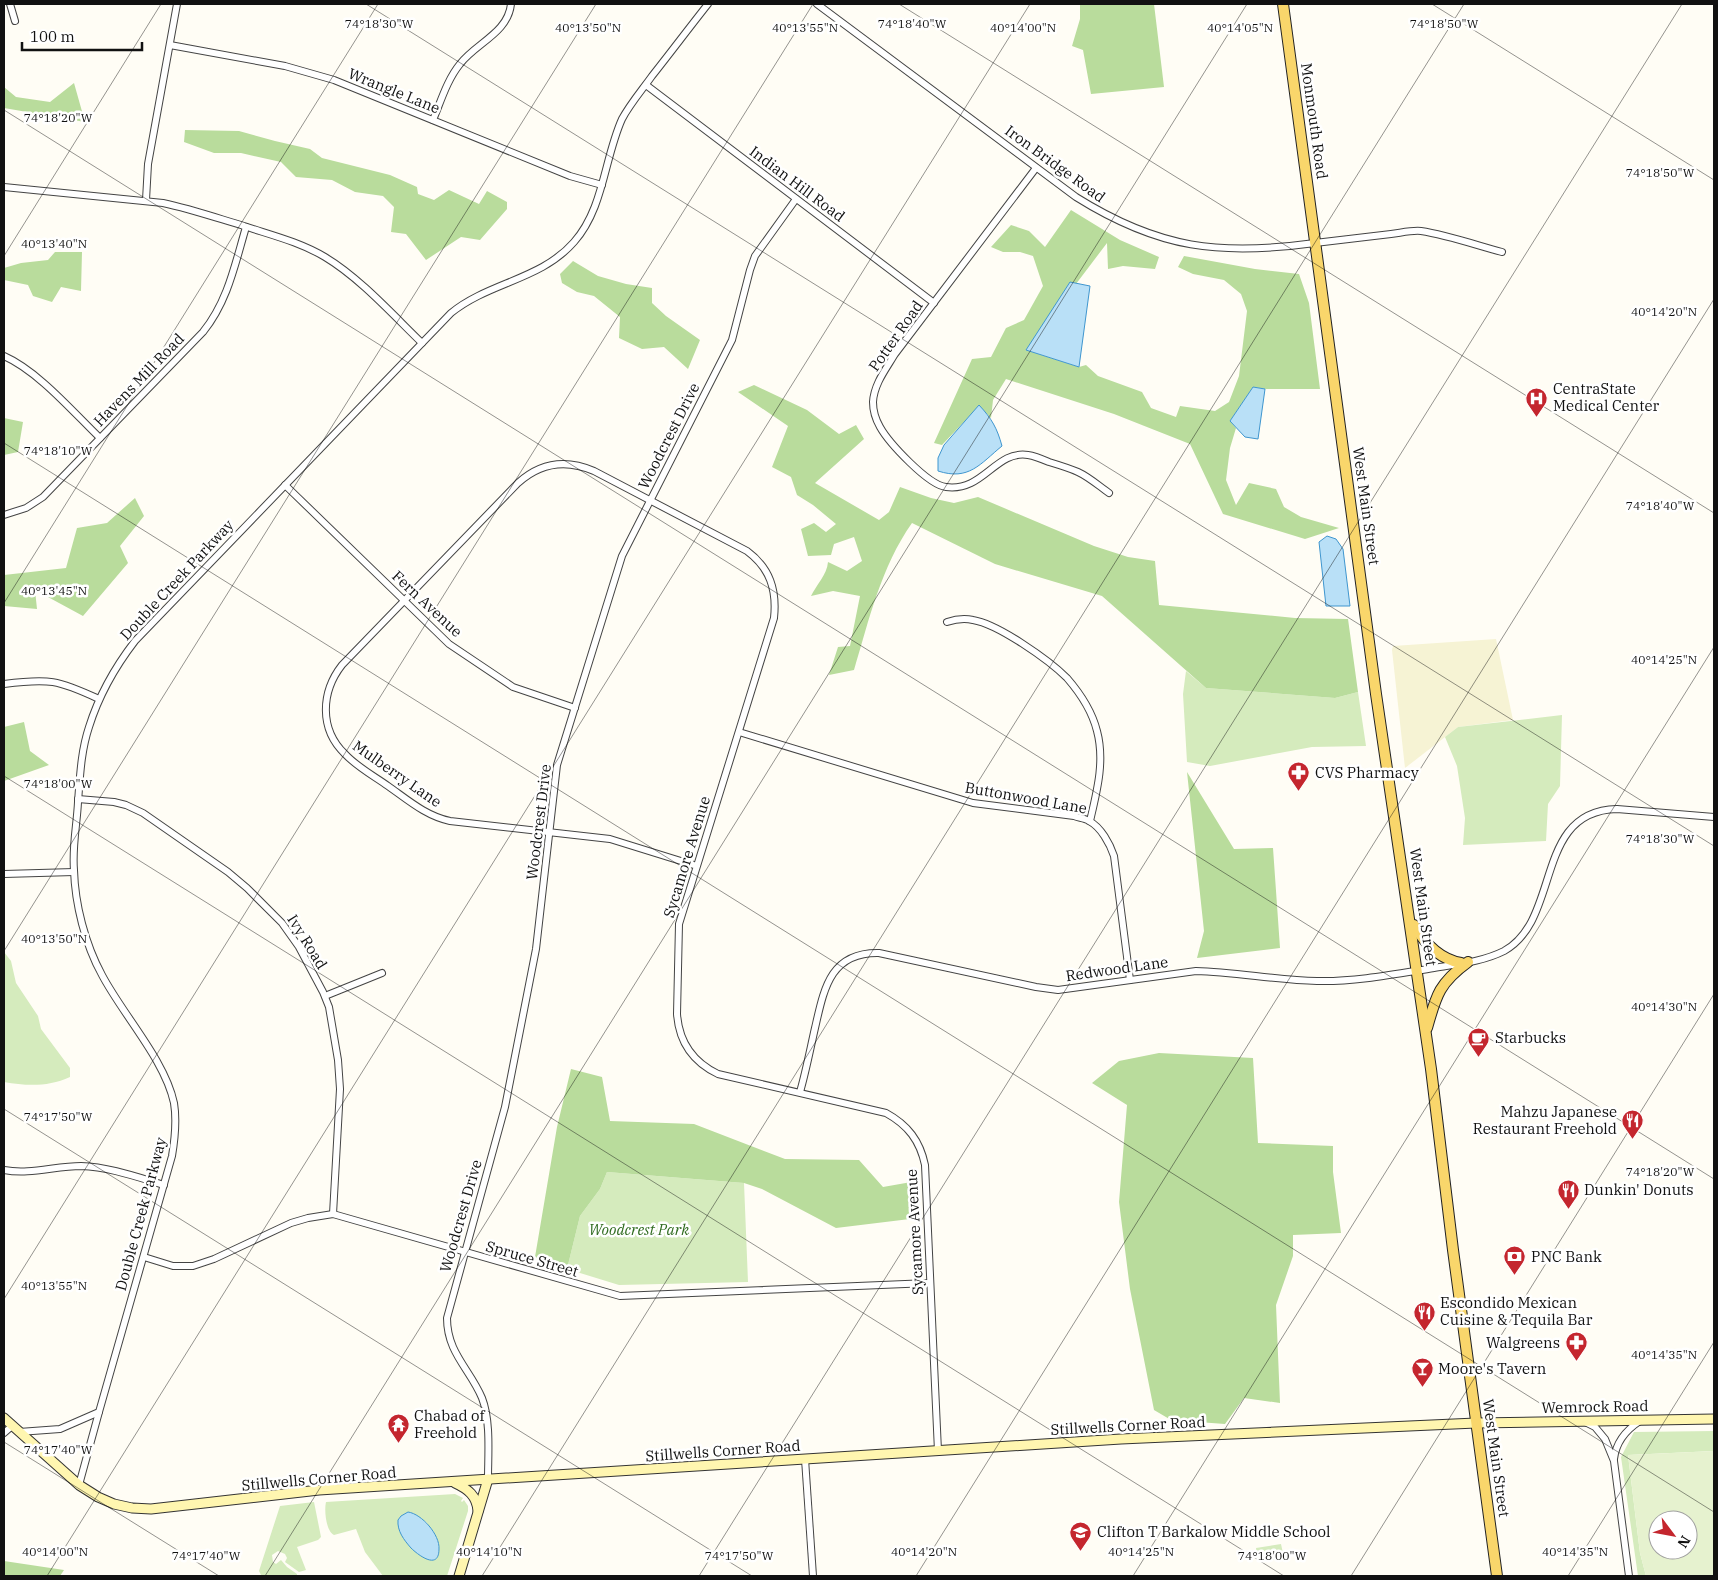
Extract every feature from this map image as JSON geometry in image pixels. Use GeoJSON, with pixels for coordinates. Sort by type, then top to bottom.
{"type":"FeatureCollection","features":[{"type":"Feature","properties":{"kind":"main road","name":"Monmouth Road"},"geometry":{"type":"LineString","coordinates":[[1283,4],[1316,243]]}},
{"type":"Feature","properties":{"kind":"main road","name":"West Main Street"},"geometry":{"type":"LineString","coordinates":[[1316,243],[1376,694],[1418,970],[1497,1576]]}},
{"type":"Feature","properties":{"kind":"main road"},"geometry":{"type":"LineString","coordinates":[[1410,917],[1420,936],[1428,946],[1446,959],[1465,963]]}},
{"type":"Feature","properties":{"kind":"main road"},"geometry":{"type":"LineString","coordinates":[[1426,1034],[1440,989],[1465,963]]}},
{"type":"Feature","properties":{"kind":"street"},"geometry":{"type":"LineString","coordinates":[[10,4],[15,22]]}},
{"type":"Feature","properties":{"kind":"street"},"geometry":{"type":"LineString","coordinates":[[146,200],[148,164],[177,4]]}},
{"type":"Feature","properties":{"kind":"street"},"geometry":{"type":"LineString","coordinates":[[433,120],[458,65],[471,51],[504,24],[511,4]]}},
{"type":"Feature","properties":{"kind":"street","name":"Double Creek Parkway"},"geometry":{"type":"LineString","coordinates":[[79,1485],[172,1156],[175,1137],[175,1114],[171,1091],[160,1067],[101,973],[86,936],[81,915],[74,872],[78,799],[83,752],[88,729],[98,700],[121,658],[135,641],[451,313],[468,300],[488,290],[537,271],[561,255],[574,242],[592,213],[622,120],[627,110],[708,4]]}},
{"type":"Feature","properties":{"kind":"street","name":"Iron Bridge Road"},"geometry":{"type":"LineString","coordinates":[[817,4],[1076,198],[1125,225],[1149,234],[1186,244],[1237,250],[1266,249],[1419,231],[1502,252]]}},
{"type":"Feature","properties":{"kind":"street","name":"Wrangle Lane"},"geometry":{"type":"LineString","coordinates":[[170,45],[310,72],[570,176],[602,185]]}},
{"type":"Feature","properties":{"kind":"street","name":"Indian Hill Road"},"geometry":{"type":"LineString","coordinates":[[646,85],[934,303]]}},
{"type":"Feature","properties":{"kind":"street","name":"Potter Road"},"geometry":{"type":"LineString","coordinates":[[1036,168],[902,344],[875,391],[873,402],[875,415],[880,428],[914,466],[936,484],[954,488],[964,486],[977,481],[1006,458],[1016,455],[1027,455],[1078,472],[1109,493]]}},
{"type":"Feature","properties":{"kind":"street"},"geometry":{"type":"LineString","coordinates":[[4,187],[146,200],[183,207],[286,239],[325,256],[355,278],[422,343]]}},
{"type":"Feature","properties":{"kind":"street","name":"Woodcrest Drive"},"geometry":{"type":"LineString","coordinates":[[488,1479],[484,1408],[479,1392],[454,1350],[447,1326],[448,1308],[506,1107],[536,949],[557,765],[622,556],[732,340],[755,256],[796,199]]}},
{"type":"Feature","properties":{"kind":"street","name":"Havens Mill Road"},"geometry":{"type":"LineString","coordinates":[[4,515],[26,508],[43,497],[203,332],[225,296],[246,227]]}},
{"type":"Feature","properties":{"kind":"street"},"geometry":{"type":"LineString","coordinates":[[4,356],[20,364],[35,375],[100,438]]}},
{"type":"Feature","properties":{"kind":"street","name":"Sycamore Avenue"},"geometry":{"type":"LineString","coordinates":[[550,465],[571,464],[586,468],[650,500],[747,551],[762,564],[771,581],[775,604],[774,618],[678,930],[677,1014],[681,1037],[693,1057],[706,1068],[718,1074],[886,1113],[903,1123],[916,1139],[925,1165],[938,1450]]}},
{"type":"Feature","properties":{"kind":"street","name":"Mulberry Lane"},"geometry":{"type":"LineString","coordinates":[[550,465],[534,471],[518,483],[342,665],[333,677],[326,696],[325,712],[328,727],[335,743],[350,759],[422,810],[438,818],[450,821],[610,839],[697,866]]}},
{"type":"Feature","properties":{"kind":"street","name":"Fern Avenue"},"geometry":{"type":"LineString","coordinates":[[285,485],[449,644],[506,684],[575,708]]}},
{"type":"Feature","properties":{"kind":"street"},"geometry":{"type":"LineString","coordinates":[[947,622],[961,619],[975,620],[1003,632],[1037,653],[1058,669],[1080,694],[1095,724],[1100,756],[1098,783],[1090,821]]}},
{"type":"Feature","properties":{"kind":"street"},"geometry":{"type":"LineString","coordinates":[[4,684],[35,680],[52,681],[71,686],[98,700]]}},
{"type":"Feature","properties":{"kind":"street","name":"Buttonwood Lane"},"geometry":{"type":"LineString","coordinates":[[739,732],[973,803],[1074,816],[1090,821],[1102,833],[1114,856],[1130,980]]}},
{"type":"Feature","properties":{"kind":"street","name":"Ivy Road"},"geometry":{"type":"LineString","coordinates":[[78,799],[110,801],[132,807],[143,813],[248,888],[282,923],[299,947],[329,1007],[338,1060],[340,1089],[333,1214]]}},
{"type":"Feature","properties":{"kind":"street","name":"Redwood Lane"},"geometry":{"type":"LineString","coordinates":[[800,1092],[826,985],[829,978],[840,965],[856,956],[879,953],[1048,989],[1068,990],[1196,971],[1215,971],[1319,981],[1356,978],[1465,963],[1497,954],[1523,935],[1542,895],[1559,847],[1568,832],[1582,819],[1596,812],[1610,810],[1714,817]]}},
{"type":"Feature","properties":{"kind":"street"},"geometry":{"type":"LineString","coordinates":[[4,874],[74,872]]}},
{"type":"Feature","properties":{"kind":"street"},"geometry":{"type":"LineString","coordinates":[[325,996],[382,972]]}},
{"type":"Feature","properties":{"kind":"street"},"geometry":{"type":"LineString","coordinates":[[4,1170],[22,1172],[69,1167],[93,1167],[164,1185]]}},
{"type":"Feature","properties":{"kind":"street","name":"Spruce Street"},"geometry":{"type":"LineString","coordinates":[[144,1257],[173,1266],[193,1266],[214,1259],[291,1222],[333,1214],[620,1296],[930,1283]]}},
{"type":"Feature","properties":{"kind":"street"},"geometry":{"type":"LineString","coordinates":[[19,1432],[60,1428],[99,1412]]}},
{"type":"Feature","properties":{"kind":"street","name":"Stillwells Corner Road"},"geometry":{"type":"LineString","coordinates":[[4,1418],[79,1485],[98,1497],[114,1504],[132,1508],[151,1509],[319,1490],[454,1483],[488,1479],[1121,1439],[1476,1423]]}},
{"type":"Feature","properties":{"kind":"street","name":"Wemrock Road"},"geometry":{"type":"LineString","coordinates":[[1476,1423],[1714,1419]]}},
{"type":"Feature","properties":{"kind":"street"},"geometry":{"type":"LineString","coordinates":[[1582,1420],[1600,1432],[1610,1448],[1614,1460],[1629,1576]]}},
{"type":"Feature","properties":{"kind":"street"},"geometry":{"type":"LineString","coordinates":[[1614,1460],[1615,1449],[1619,1442],[1630,1428],[1640,1421]]}},
{"type":"Feature","properties":{"kind":"street"},"geometry":{"type":"LineString","coordinates":[[4,1434],[12,1426]]}},
{"type":"Feature","properties":{"kind":"street"},"geometry":{"type":"LineString","coordinates":[[805,1459],[812,1576]]}},
{"type":"Feature","properties":{"kind":"street"},"geometry":{"type":"LineString","coordinates":[[459,1576],[488,1479]]}},
{"type":"Feature","properties":{"kind":"street"},"geometry":{"type":"LineString","coordinates":[[454,1483],[473,1495],[477,1504],[478,1514]]}},
{"type":"Feature","properties":{"kind":"shaded area"},"geometry":{"type":"Polygon","coordinates":[[[1496,639],[1513,720],[1458,727],[1405,768],[1393,646],[1496,639]]]}},
{"type":"Feature","properties":{"kind":"green space"},"geometry":{"type":"Polygon","coordinates":[[[1080,4],[1154,4],[1164,87],[1091,94],[1083,50],[1072,46],[1080,19],[1080,4]]]}},
{"type":"Feature","properties":{"kind":"green space"},"geometry":{"type":"Polygon","coordinates":[[[74,83],[85,122],[4,108],[4,87],[16,97],[50,102],[74,83]]]}},
{"type":"Feature","properties":{"kind":"green space"},"geometry":{"type":"Polygon","coordinates":[[[185,130],[239,131],[310,149],[322,158],[390,175],[417,187],[418,194],[434,200],[449,190],[479,204],[487,191],[507,202],[507,209],[480,240],[461,237],[426,260],[406,234],[391,232],[394,207],[383,196],[355,192],[332,180],[296,177],[281,162],[241,153],[214,153],[184,142],[185,130]]]}},
{"type":"Feature","properties":{"kind":"green space"},"geometry":{"type":"Polygon","coordinates":[[[1071,210],[1120,240],[1159,257],[1155,269],[1123,266],[1108,269],[1107,243],[1026,350],[1079,367],[1086,365],[1098,376],[1142,392],[1151,408],[1176,417],[1180,406],[1215,411],[1229,402],[1239,376],[1247,311],[1241,294],[1224,280],[1193,274],[1178,267],[1184,256],[1255,269],[1299,274],[1309,303],[1320,389],[1265,389],[1253,387],[1230,421],[1236,428],[1230,448],[1226,480],[1236,505],[1249,483],[1276,489],[1284,507],[1301,517],[1339,528],[1305,539],[1223,514],[1190,444],[1114,414],[1006,379],[993,400],[991,418],[979,406],[942,445],[934,443],[972,359],[991,357],[1006,328],[1024,320],[1043,286],[1033,256],[1020,252],[1003,252],[991,247],[1011,225],[1029,231],[1045,247],[1071,210]]]}},
{"type":"Feature","properties":{"kind":"green space"},"geometry":{"type":"Polygon","coordinates":[[[55,252],[82,252],[81,291],[61,287],[52,302],[33,296],[28,285],[4,280],[4,268],[21,263],[48,260],[55,252]]]}},
{"type":"Feature","properties":{"kind":"green space"},"geometry":{"type":"Polygon","coordinates":[[[573,261],[598,276],[626,284],[652,288],[652,303],[666,316],[700,340],[688,369],[664,347],[642,349],[619,338],[620,317],[594,296],[577,292],[562,283],[560,274],[573,261]]]}},
{"type":"Feature","properties":{"kind":"green space"},"geometry":{"type":"Polygon","coordinates":[[[754,385],[807,410],[839,434],[856,425],[864,439],[815,483],[879,520],[889,512],[900,487],[931,498],[954,503],[978,497],[1094,546],[1128,557],[1155,561],[1159,605],[1295,618],[1348,619],[1358,692],[1335,698],[1206,688],[1102,596],[995,564],[912,523],[901,540],[884,576],[854,670],[829,675],[838,647],[850,646],[860,596],[833,591],[811,596],[824,576],[828,562],[847,571],[862,561],[854,537],[834,544],[831,555],[808,556],[801,529],[814,523],[826,532],[836,524],[813,505],[797,495],[791,477],[772,467],[788,426],[738,392],[754,385]]]}},
{"type":"Feature","properties":{"kind":"green space"},"geometry":{"type":"Polygon","coordinates":[[[4,418],[23,422],[18,452],[4,455],[4,418]]]}},
{"type":"Feature","properties":{"kind":"green space"},"geometry":{"type":"Polygon","coordinates":[[[135,498],[144,516],[120,546],[128,563],[83,616],[35,590],[37,609],[4,606],[4,575],[66,568],[77,528],[107,523],[135,498]]]}},
{"type":"Feature","properties":{"kind":"green space"},"geometry":{"type":"Polygon","coordinates":[[[1186,671],[1206,688],[1335,698],[1358,692],[1366,746],[1312,747],[1210,766],[1187,762],[1183,694],[1186,671]]]}},
{"type":"Feature","properties":{"kind":"green space"},"geometry":{"type":"Polygon","coordinates":[[[1562,715],[1560,786],[1548,804],[1546,841],[1463,845],[1465,818],[1457,766],[1445,737],[1458,727],[1562,715]]]}},
{"type":"Feature","properties":{"kind":"green space"},"geometry":{"type":"Polygon","coordinates":[[[24,722],[30,751],[49,765],[4,781],[4,727],[24,722]]]}},
{"type":"Feature","properties":{"kind":"green space"},"geometry":{"type":"Polygon","coordinates":[[[1187,772],[1234,849],[1273,848],[1280,948],[1197,958],[1204,931],[1187,772]]]}},
{"type":"Feature","properties":{"kind":"green space"},"geometry":{"type":"Polygon","coordinates":[[[4,952],[11,961],[16,983],[38,1016],[41,1029],[70,1068],[70,1077],[54,1083],[37,1085],[4,1082],[4,952]]]}},
{"type":"Feature","properties":{"kind":"green space"},"geometry":{"type":"Polygon","coordinates":[[[1159,1053],[1253,1058],[1258,1143],[1333,1146],[1333,1172],[1341,1233],[1293,1235],[1293,1256],[1276,1305],[1280,1403],[1244,1398],[1225,1424],[1171,1420],[1154,1410],[1130,1289],[1119,1202],[1127,1105],[1092,1083],[1119,1061],[1159,1053]]]}},
{"type":"Feature","properties":{"kind":"green space"},"geometry":{"type":"Polygon","coordinates":[[[571,1069],[602,1077],[610,1121],[694,1124],[785,1159],[859,1160],[883,1187],[917,1181],[918,1218],[836,1228],[762,1189],[744,1183],[607,1172],[600,1189],[580,1216],[567,1269],[535,1257],[557,1127],[571,1069]]]}},
{"type":"Feature","properties":{"kind":"green space","name":"Woodcrest Park"},"geometry":{"type":"Polygon","coordinates":[[[607,1172],[744,1183],[748,1282],[619,1285],[567,1269],[580,1216],[600,1189],[607,1172]]]}},
{"type":"Feature","properties":{"kind":"green space"},"geometry":{"type":"Polygon","coordinates":[[[1714,1431],[1714,1451],[1628,1455],[1640,1553],[1646,1576],[1638,1576],[1621,1457],[1634,1432],[1714,1431]]]}},
{"type":"Feature","properties":{"kind":"green space"},"geometry":{"type":"Polygon","coordinates":[[[1714,1451],[1714,1576],[1646,1576],[1640,1553],[1628,1455],[1714,1451]]]}},
{"type":"Feature","properties":{"kind":"green space"},"geometry":{"type":"Polygon","coordinates":[[[455,1494],[463,1498],[461,1501],[464,1500],[468,1506],[468,1511],[447,1576],[383,1576],[365,1552],[356,1529],[334,1535],[331,1533],[326,1520],[326,1502],[455,1494]],[[408,1512],[398,1520],[433,1532],[426,1522],[408,1512]]]}},
{"type":"Feature","properties":{"kind":"green space"},"geometry":{"type":"Polygon","coordinates":[[[314,1502],[321,1537],[318,1540],[297,1547],[306,1570],[299,1572],[285,1562],[287,1558],[285,1554],[278,1551],[272,1555],[273,1562],[276,1564],[281,1560],[297,1576],[261,1575],[259,1571],[280,1506],[314,1502]]]}},
{"type":"Feature","properties":{"kind":"green space"},"geometry":{"type":"Polygon","coordinates":[[[1281,1544],[1284,1558],[1258,1562],[1256,1548],[1281,1544]]]}},
{"type":"Feature","properties":{"kind":"green space"},"geometry":{"type":"Polygon","coordinates":[[[4,1561],[64,1570],[60,1576],[4,1575],[4,1561]]]}},
{"type":"Feature","properties":{"kind":"water"},"geometry":{"type":"Polygon","coordinates":[[[1070,282],[1090,286],[1079,367],[1026,350],[1070,282]]]}},
{"type":"Feature","properties":{"kind":"water"},"geometry":{"type":"Polygon","coordinates":[[[1253,387],[1265,389],[1258,439],[1245,437],[1230,421],[1253,387]]]}},
{"type":"Feature","properties":{"kind":"water"},"geometry":{"type":"Polygon","coordinates":[[[979,405],[994,424],[1002,446],[980,464],[966,472],[949,474],[938,471],[938,458],[944,445],[979,405]]]}},
{"type":"Feature","properties":{"kind":"water"},"geometry":{"type":"Polygon","coordinates":[[[1327,536],[1336,539],[1343,549],[1350,606],[1326,606],[1319,542],[1327,536]]]}},
{"type":"Feature","properties":{"kind":"water"},"geometry":{"type":"Polygon","coordinates":[[[408,1512],[424,1521],[437,1538],[439,1549],[436,1559],[428,1559],[418,1554],[406,1542],[399,1528],[398,1520],[408,1512]]]}},
{"type":"Feature","properties":{"kind":"place","name":"CentraState Medical Center"},"geometry":{"type":"Point","coordinates":[1537,417]}},
{"type":"Feature","properties":{"kind":"place","name":"CVS Pharmacy"},"geometry":{"type":"Point","coordinates":[1299,792]}},
{"type":"Feature","properties":{"kind":"place","name":"Starbucks"},"geometry":{"type":"Point","coordinates":[1479,1057]}},
{"type":"Feature","properties":{"kind":"place","name":"Mahzu Japanese Restaurant Freehold"},"geometry":{"type":"Point","coordinates":[1633,1140]}},
{"type":"Feature","properties":{"kind":"place","name":"Dunkin' Donuts"},"geometry":{"type":"Point","coordinates":[1568,1209]}},
{"type":"Feature","properties":{"kind":"place","name":"PNC Bank"},"geometry":{"type":"Point","coordinates":[1515,1276]}},
{"type":"Feature","properties":{"kind":"place","name":"Escondido Mexican Cuisine & Tequila Bar"},"geometry":{"type":"Point","coordinates":[1424,1331]}},
{"type":"Feature","properties":{"kind":"place","name":"Walgreens"},"geometry":{"type":"Point","coordinates":[1576,1362]}},
{"type":"Feature","properties":{"kind":"place","name":"Moore's Tavern"},"geometry":{"type":"Point","coordinates":[1422,1388]}},
{"type":"Feature","properties":{"kind":"place","name":"Chabad of Freehold"},"geometry":{"type":"Point","coordinates":[398,1444]}},
{"type":"Feature","properties":{"kind":"place","name":"Clifton T Barkalow Middle School"},"geometry":{"type":"Point","coordinates":[1081,1551]}}]}
